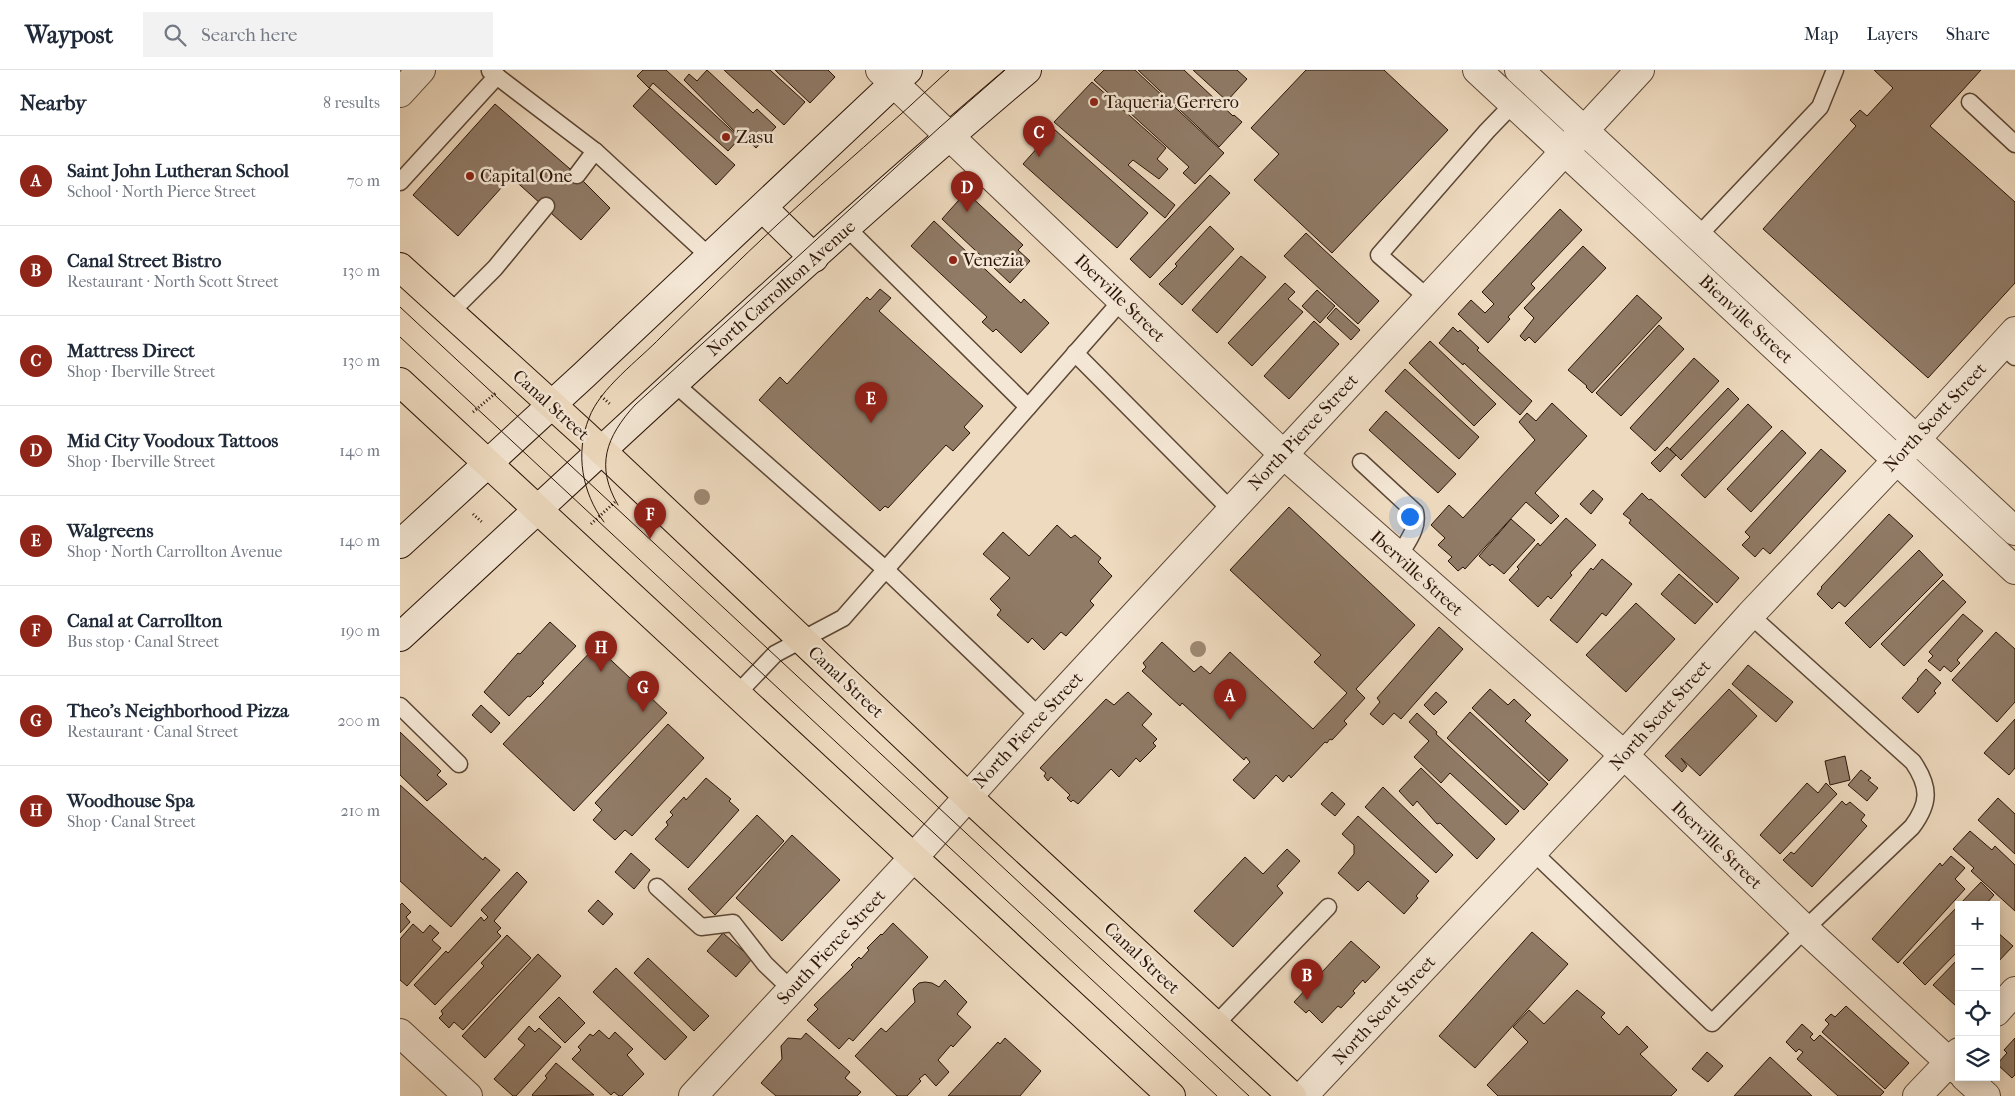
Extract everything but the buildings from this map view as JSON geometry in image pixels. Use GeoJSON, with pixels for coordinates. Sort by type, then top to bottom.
{"type":"FeatureCollection","features":[{"type":"Feature","properties":{"kind":"main road","name":"Canal Street"},"geometry":{"type":"LineString","coordinates":[[400,267],[552,405],[968,796],[1292,1096]]}},
{"type":"Feature","properties":{"kind":"main road"},"geometry":{"type":"LineString","coordinates":[[400,382],[1171,1096]]}},
{"type":"Feature","properties":{"kind":"street"},"geometry":{"type":"LineString","coordinates":[[400,93],[421,70]]}},
{"type":"Feature","properties":{"kind":"street","name":"North Carrollton Avenue"},"geometry":{"type":"LineString","coordinates":[[400,637],[600,451],[950,135],[1028,70]]}},
{"type":"Feature","properties":{"kind":"street","name":"Bienville Street"},"geometry":{"type":"LineString","coordinates":[[1477,70],[2015,570]]}},
{"type":"Feature","properties":{"kind":"street","name":"Bienville Street"},"geometry":{"type":"LineString","coordinates":[[1519,70],[2015,531]]}},
{"type":"Feature","properties":{"kind":"street","name":"North Pierce Street"},"geometry":{"type":"LineString","coordinates":[[968,796],[1640,70]]}},
{"type":"Feature","properties":{"kind":"street"},"geometry":{"type":"LineString","coordinates":[[400,544],[763,208],[894,74]]}},
{"type":"Feature","properties":{"kind":"street","name":"Iberville Street"},"geometry":{"type":"LineString","coordinates":[[894,74],[950,135],[1284,454],[1624,755],[1805,929],[1955,1062]]}},
{"type":"Feature","properties":{"kind":"street"},"geometry":{"type":"LineString","coordinates":[[763,208],[814,258]]}},
{"type":"Feature","properties":{"kind":"street","name":"North Scott Street"},"geometry":{"type":"LineString","coordinates":[[1303,1096],[1624,755],[1750,615],[1916,439],[2011,344]]}},
{"type":"Feature","properties":{"kind":"street","name":"South Pierce Street"},"geometry":{"type":"LineString","coordinates":[[693,1096],[968,796]]}},
{"type":"Feature","properties":{"kind":"street"},"geometry":{"type":"LineString","coordinates":[[2000,1008],[2015,992]]}},
{"type":"Feature","properties":{"kind":"street"},"geometry":{"type":"LineString","coordinates":[[400,1033],[468,1096]]}},
{"type":"Feature","properties":{"kind":"street"},"geometry":{"type":"LineString","coordinates":[[1918,1096],[1955,1067]]}},
{"type":"Feature","properties":{"kind":"street","name":"Iberville Street"},"geometry":{"type":"LineString","coordinates":[[1972,1081],[1986,1096]]}},
{"type":"Feature","properties":{"kind":"lane"},"geometry":{"type":"LineString","coordinates":[[1698,236],[1820,107],[1835,70]]}},
{"type":"Feature","properties":{"kind":"lane"},"geometry":{"type":"LineString","coordinates":[[400,182],[493,73],[595,152],[710,257]]}},
{"type":"Feature","properties":{"kind":"lane"},"geometry":{"type":"LineString","coordinates":[[1970,102],[2015,144]]}},
{"type":"Feature","properties":{"kind":"lane"},"geometry":{"type":"LineString","coordinates":[[1428,298],[1379,255],[1487,131],[1514,103]]}},
{"type":"Feature","properties":{"kind":"lane"},"geometry":{"type":"LineString","coordinates":[[577,175],[595,152]]}},
{"type":"Feature","properties":{"kind":"lane"},"geometry":{"type":"LineString","coordinates":[[450,313],[495,268],[546,206]]}},
{"type":"Feature","properties":{"kind":"lane"},"geometry":{"type":"LineString","coordinates":[[847,228],[1028,407]]}},
{"type":"Feature","properties":{"kind":"lane"},"geometry":{"type":"LineString","coordinates":[[737,694],[774,654],[843,618],[1122,300]]}},
{"type":"Feature","properties":{"kind":"lane"},"geometry":{"type":"LineString","coordinates":[[1075,353],[1232,510]]}},
{"type":"Feature","properties":{"kind":"lane"},"geometry":{"type":"LineString","coordinates":[[675,384],[885,569],[1040,717]]}},
{"type":"Feature","properties":{"kind":"lane"},"geometry":{"type":"LineString","coordinates":[[1361,462],[1415,512],[1415,528],[1398,556]]}},
{"type":"Feature","properties":{"kind":"lane"},"geometry":{"type":"LineString","coordinates":[[1533,852],[1712,1023],[1805,929],[1912,827],[1926,803],[1926,786],[1913,762],[1750,615]]}},
{"type":"Feature","properties":{"kind":"lane"},"geometry":{"type":"LineString","coordinates":[[400,706],[459,764]]}},
{"type":"Feature","properties":{"kind":"lane"},"geometry":{"type":"LineString","coordinates":[[657,887],[701,927],[733,923],[765,964],[792,989]]}},
{"type":"Feature","properties":{"kind":"lane"},"geometry":{"type":"LineString","coordinates":[[1216,1025],[1328,907]]}},
{"type":"Feature","properties":{"kind":"path"},"geometry":{"type":"LineString","coordinates":[[471,414],[500,390]]}},
{"type":"Feature","properties":{"kind":"path"},"geometry":{"type":"LineString","coordinates":[[597,392],[613,406]]}},
{"type":"Feature","properties":{"kind":"path"},"geometry":{"type":"LineString","coordinates":[[589,526],[619,499]]}},
{"type":"Feature","properties":{"kind":"path"},"geometry":{"type":"LineString","coordinates":[[467,508],[487,527]]}},
{"type":"Feature","properties":{"kind":"tram line"},"geometry":{"type":"LineString","coordinates":[[604,522],[590,498],[583,472],[582,459],[582,445],[589,418],[602,396],[621,375],[763,238],[949,70]]}},
{"type":"Feature","properties":{"kind":"tram line"},"geometry":{"type":"LineString","coordinates":[[618,505],[607,477],[607,452],[617,429],[635,405],[1005,70]]}},
{"type":"Feature","properties":{"kind":"tram line"},"geometry":{"type":"LineString","coordinates":[[400,307],[1249,1096]]}},
{"type":"Feature","properties":{"kind":"tram line"},"geometry":{"type":"LineString","coordinates":[[400,337],[1217,1096]]}},
{"type":"Feature","properties":{"kind":"place","name":"Taqueria Gerrero"},"geometry":{"type":"Point","coordinates":[1094,102]}},
{"type":"Feature","properties":{"kind":"place","name":"Zasu"},"geometry":{"type":"Point","coordinates":[726,137]}},
{"type":"Feature","properties":{"kind":"place","name":"Mattress Direct"},"geometry":{"type":"Point","coordinates":[1039,157]}},
{"type":"Feature","properties":{"kind":"place","name":"Capital One"},"geometry":{"type":"Point","coordinates":[470,176]}},
{"type":"Feature","properties":{"kind":"place","name":"Mid City Voodoux Tattoos"},"geometry":{"type":"Point","coordinates":[967,212]}},
{"type":"Feature","properties":{"kind":"place","name":"Venezia"},"geometry":{"type":"Point","coordinates":[953,260]}},
{"type":"Feature","properties":{"kind":"place","name":"Walgreens"},"geometry":{"type":"Point","coordinates":[871,423]}},
{"type":"Feature","properties":{"kind":"place","name":"Canal at Carrollton"},"geometry":{"type":"Point","coordinates":[650,539]}},
{"type":"Feature","properties":{"kind":"place","name":"Woodhouse Spa"},"geometry":{"type":"Point","coordinates":[601,672]}},
{"type":"Feature","properties":{"kind":"place","name":"Theo's Neighborhood Pizza"},"geometry":{"type":"Point","coordinates":[643,712]}},
{"type":"Feature","properties":{"kind":"place","name":"Saint John Lutheran School"},"geometry":{"type":"Point","coordinates":[1230,720]}},
{"type":"Feature","properties":{"kind":"place","name":"Canal Street Bistro"},"geometry":{"type":"Point","coordinates":[1307,1000]}}]}
